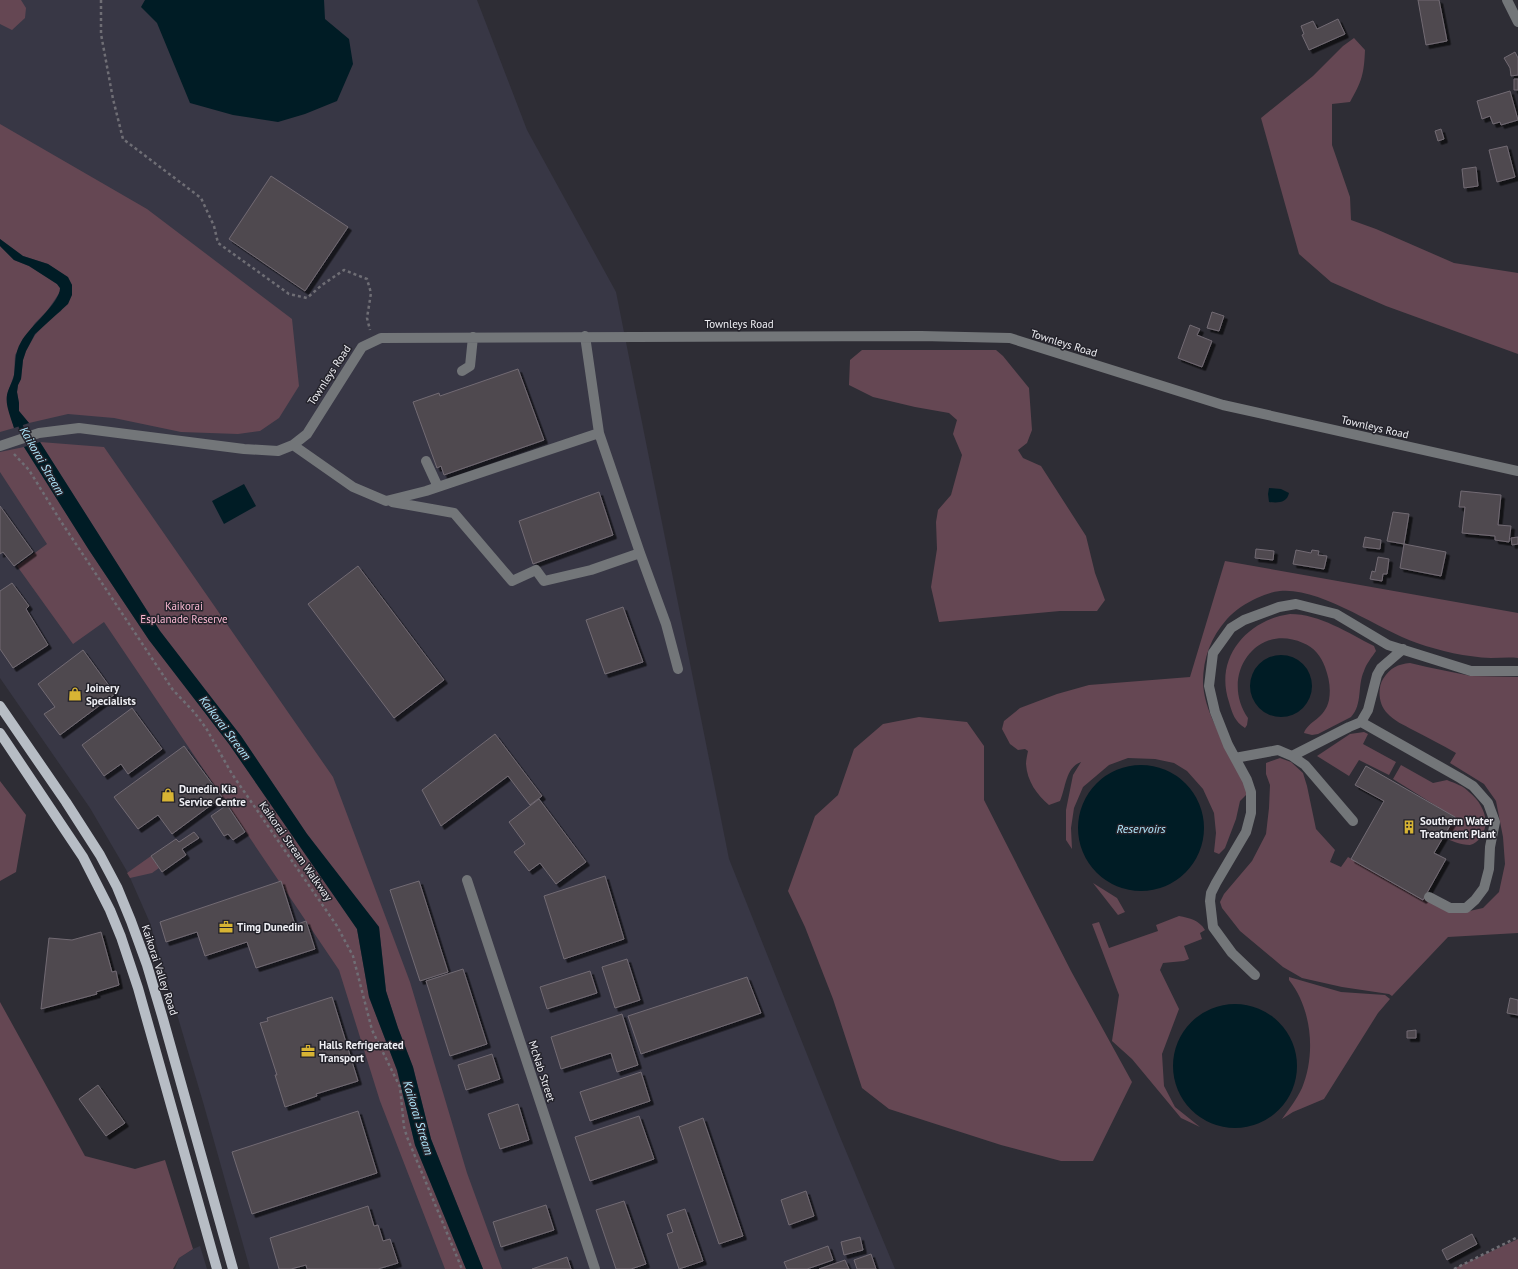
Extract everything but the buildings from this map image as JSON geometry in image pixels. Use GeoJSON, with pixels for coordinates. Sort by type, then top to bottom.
{"type":"FeatureCollection","features":[{"type":"Feature","properties":{"kind":"main road","name":"Kaikorai Valley Road"},"geometry":{"type":"LineString","coordinates":[[0,706],[66,802],[100,856],[117,887],[147,965],[233,1269]]}},
{"type":"Feature","properties":{"kind":"main road"},"geometry":{"type":"LineString","coordinates":[[0,733],[83,857],[110,910],[121,937],[138,988],[217,1269]]}},
{"type":"Feature","properties":{"kind":"street"},"geometry":{"type":"LineString","coordinates":[[1507,0],[1518,22]]}},
{"type":"Feature","properties":{"kind":"street","name":"Townleys Road"},"geometry":{"type":"LineString","coordinates":[[3,446],[39,433],[79,428],[244,449],[278,451],[293,445],[307,434],[362,347],[381,338],[585,336],[921,336],[1010,338],[1223,405],[1518,471]]}},
{"type":"Feature","properties":{"kind":"street"},"geometry":{"type":"LineString","coordinates":[[585,336],[599,433],[666,624],[678,669]]}},
{"type":"Feature","properties":{"kind":"street"},"geometry":{"type":"LineString","coordinates":[[462,371],[470,366],[473,337]]}},
{"type":"Feature","properties":{"kind":"street"},"geometry":{"type":"LineString","coordinates":[[386,501],[438,487],[599,433]]}},
{"type":"Feature","properties":{"kind":"street"},"geometry":{"type":"LineString","coordinates":[[293,445],[353,487],[386,501],[454,513],[512,581],[536,570],[544,581],[591,570],[640,553]]}},
{"type":"Feature","properties":{"kind":"street"},"geometry":{"type":"LineString","coordinates":[[426,461],[438,487]]}},
{"type":"Feature","properties":{"kind":"street"},"geometry":{"type":"LineString","coordinates":[[1255,975],[1232,953],[1213,927],[1210,901],[1211,893],[1216,883],[1246,832],[1251,813],[1251,792],[1247,780],[1228,745],[1215,712],[1209,686],[1213,653],[1231,628],[1244,620],[1278,607],[1296,604],[1336,614],[1388,645],[1471,671],[1518,671]]}},
{"type":"Feature","properties":{"kind":"street"},"geometry":{"type":"LineString","coordinates":[[1292,756],[1361,722],[1368,710],[1377,675],[1381,668],[1402,649]]}},
{"type":"Feature","properties":{"kind":"street"},"geometry":{"type":"LineString","coordinates":[[1361,722],[1460,778],[1472,786],[1488,803],[1495,822],[1490,847],[1490,869],[1484,888],[1475,900],[1466,908],[1450,908],[1429,897]]}},
{"type":"Feature","properties":{"kind":"street"},"geometry":{"type":"LineString","coordinates":[[1235,758],[1278,750],[1292,756],[1305,765],[1353,822]]}},
{"type":"Feature","properties":{"kind":"street","name":"McNab Street"},"geometry":{"type":"LineString","coordinates":[[467,880],[595,1269]]}},
{"type":"Feature","properties":{"kind":"path"},"geometry":{"type":"LineString","coordinates":[[102,0],[101,34],[113,99],[123,139],[201,198],[214,226],[218,243],[289,294],[307,298],[344,270],[367,279],[371,293],[367,318],[372,342]]}},
{"type":"Feature","properties":{"kind":"path","name":"Kaikorai Stream Walkway"},"geometry":{"type":"LineString","coordinates":[[3,446],[29,470],[60,520],[173,690],[194,712],[206,728],[232,774],[338,926],[353,956],[372,1030],[400,1087],[404,1127],[407,1136],[462,1269]]}},
{"type":"Feature","properties":{"kind":"path"},"geometry":{"type":"LineString","coordinates":[[1454,1269],[1518,1237]]}},
{"type":"Feature","properties":{"kind":"shaded area"},"geometry":{"type":"Polygon","coordinates":[[[0,0],[477,0],[527,130],[616,292],[729,859],[838,1132],[895,1269],[250,1269],[203,1102],[150,923],[128,873],[90,808],[0,678],[0,0]]]}},
{"type":"Feature","properties":{"kind":"shaded area"},"geometry":{"type":"Polygon","coordinates":[[[200,1246],[207,1269],[175,1269],[179,1258],[200,1246]]]}},
{"type":"Feature","properties":{"kind":"green space"},"geometry":{"type":"Polygon","coordinates":[[[0,0],[21,0],[26,8],[25,18],[12,30],[0,24],[0,0]]]}},
{"type":"Feature","properties":{"kind":"green space"},"geometry":{"type":"Polygon","coordinates":[[[1354,38],[1365,50],[1362,77],[1350,102],[1332,104],[1332,145],[1350,197],[1351,220],[1376,229],[1454,263],[1518,273],[1518,354],[1386,306],[1331,282],[1299,254],[1261,118],[1313,76],[1343,46],[1354,38]]]}},
{"type":"Feature","properties":{"kind":"green space"},"geometry":{"type":"Polygon","coordinates":[[[0,124],[147,209],[292,319],[299,386],[279,418],[260,431],[238,434],[181,432],[114,418],[68,414],[29,423],[19,411],[17,392],[21,379],[23,360],[35,335],[52,317],[61,311],[72,285],[67,277],[48,264],[23,256],[0,239],[0,124]]]}},
{"type":"Feature","properties":{"kind":"green space"},"geometry":{"type":"Polygon","coordinates":[[[0,246],[14,260],[29,266],[57,284],[60,288],[60,292],[47,311],[35,323],[15,355],[14,375],[7,395],[7,402],[14,428],[0,432],[0,246]]]}},
{"type":"Feature","properties":{"kind":"green space"},"geometry":{"type":"Polygon","coordinates":[[[862,350],[996,350],[1003,356],[1029,388],[1032,430],[1027,443],[1018,450],[1023,458],[1041,466],[1086,536],[1095,573],[1105,600],[1097,611],[1060,611],[939,622],[931,587],[937,549],[936,522],[938,510],[951,495],[962,455],[953,434],[957,420],[949,413],[873,397],[849,385],[850,360],[862,350]]]}},
{"type":"Feature","properties":{"kind":"green space","name":"Kaikorai Esplanade Reserve"},"geometry":{"type":"Polygon","coordinates":[[[40,442],[104,447],[333,777],[410,982],[467,1173],[502,1269],[483,1269],[431,1139],[413,1067],[386,991],[379,927],[307,834],[241,736],[160,631],[40,442]]]}},
{"type":"Feature","properties":{"kind":"green space","name":"Kaikorai Esplanade Reserve"},"geometry":{"type":"Polygon","coordinates":[[[24,447],[89,550],[149,640],[229,744],[357,929],[369,997],[397,1070],[415,1145],[466,1269],[445,1269],[380,1101],[339,970],[104,622],[73,644],[17,566],[47,544],[0,472],[0,452],[24,447]]]}},
{"type":"Feature","properties":{"kind":"green space"},"geometry":{"type":"Polygon","coordinates":[[[1225,561],[1518,613],[1518,658],[1472,656],[1426,646],[1401,637],[1349,610],[1313,595],[1277,591],[1257,598],[1237,610],[1221,626],[1212,641],[1204,665],[1203,682],[1209,711],[1243,780],[1247,794],[1240,801],[1236,819],[1225,848],[1219,854],[1214,852],[1216,833],[1214,813],[1203,789],[1187,771],[1174,763],[1155,759],[1128,758],[1109,765],[1083,787],[1074,808],[1071,828],[1072,849],[1066,840],[1066,810],[1073,775],[1081,762],[1072,769],[1069,774],[1060,801],[1049,805],[1040,797],[1028,776],[1026,759],[1028,751],[1025,749],[1018,750],[1010,744],[1002,729],[1004,721],[1020,708],[1057,694],[1089,685],[1190,677],[1225,561]]]}},
{"type":"Feature","properties":{"kind":"green space"},"geometry":{"type":"Polygon","coordinates":[[[1290,614],[1312,617],[1334,625],[1374,646],[1376,651],[1366,666],[1362,677],[1359,701],[1355,712],[1351,717],[1318,734],[1312,735],[1304,733],[1309,725],[1320,716],[1327,706],[1330,696],[1328,675],[1321,659],[1314,649],[1303,643],[1286,638],[1270,640],[1257,646],[1247,657],[1240,670],[1238,686],[1240,702],[1248,718],[1245,728],[1234,717],[1229,702],[1226,686],[1226,671],[1230,656],[1238,644],[1248,633],[1260,624],[1274,618],[1290,614]]]}},
{"type":"Feature","properties":{"kind":"green space"},"geometry":{"type":"Polygon","coordinates":[[[1410,663],[1471,676],[1518,677],[1518,933],[1448,937],[1392,996],[1389,994],[1342,987],[1302,978],[1283,967],[1240,931],[1222,908],[1220,902],[1224,894],[1252,861],[1266,834],[1270,785],[1266,774],[1266,763],[1280,758],[1291,762],[1303,773],[1316,829],[1335,850],[1330,862],[1341,867],[1348,857],[1423,900],[1424,898],[1465,912],[1483,908],[1499,892],[1505,864],[1503,837],[1496,801],[1484,784],[1450,763],[1456,753],[1396,721],[1384,710],[1382,706],[1380,687],[1383,679],[1388,672],[1395,667],[1410,663]]]}},
{"type":"Feature","properties":{"kind":"green space"},"geometry":{"type":"Polygon","coordinates":[[[919,717],[967,722],[984,746],[984,800],[1071,971],[1132,1082],[1093,1161],[1061,1161],[1001,1145],[889,1109],[862,1088],[833,999],[805,927],[788,891],[815,816],[838,795],[854,749],[883,724],[919,717]]]}},
{"type":"Feature","properties":{"kind":"green space"},"geometry":{"type":"Polygon","coordinates":[[[1364,732],[1368,734],[1363,744],[1396,762],[1389,775],[1359,760],[1349,776],[1317,756],[1350,734],[1364,732]]]}},
{"type":"Feature","properties":{"kind":"green space"},"geometry":{"type":"Polygon","coordinates":[[[1401,765],[1433,783],[1447,780],[1464,788],[1474,797],[1482,807],[1485,820],[1484,832],[1478,840],[1471,845],[1466,845],[1443,837],[1454,817],[1393,779],[1401,765]]]}},
{"type":"Feature","properties":{"kind":"green space"},"geometry":{"type":"Polygon","coordinates":[[[0,781],[26,815],[16,872],[0,881],[0,781]]]}},
{"type":"Feature","properties":{"kind":"green space"},"geometry":{"type":"Polygon","coordinates":[[[151,856],[159,868],[152,873],[130,878],[127,873],[151,856]]]}},
{"type":"Feature","properties":{"kind":"green space"},"geometry":{"type":"Polygon","coordinates":[[[1093,883],[1117,898],[1125,912],[1118,915],[1093,883]]]}},
{"type":"Feature","properties":{"kind":"green space"},"geometry":{"type":"Polygon","coordinates":[[[1179,916],[1194,920],[1205,930],[1200,933],[1202,939],[1184,946],[1189,959],[1184,961],[1163,963],[1160,970],[1179,1009],[1162,1054],[1164,1086],[1175,1107],[1200,1127],[1181,1118],[1132,1059],[1112,1041],[1119,995],[1092,924],[1099,922],[1109,948],[1158,931],[1156,925],[1179,916]]]}},
{"type":"Feature","properties":{"kind":"green space"},"geometry":{"type":"Polygon","coordinates":[[[1289,977],[1341,992],[1385,995],[1390,999],[1378,1013],[1324,1099],[1293,1112],[1282,1119],[1302,1088],[1309,1061],[1310,1047],[1307,1018],[1303,1004],[1289,980],[1289,977]]]}},
{"type":"Feature","properties":{"kind":"green space"},"geometry":{"type":"Polygon","coordinates":[[[0,1002],[85,1156],[135,1169],[165,1160],[193,1249],[179,1258],[173,1269],[0,1269],[0,1002]]]}},
{"type":"Feature","properties":{"kind":"green space"},"geometry":{"type":"Polygon","coordinates":[[[1518,1239],[1518,1269],[1453,1269],[1518,1239]]]}},
{"type":"Feature","properties":{"kind":"water"},"geometry":{"type":"Polygon","coordinates":[[[145,0],[324,0],[325,19],[349,39],[353,64],[337,101],[305,114],[278,122],[233,115],[190,103],[157,23],[141,7],[145,0]]]}},
{"type":"Feature","properties":{"kind":"water"},"geometry":{"type":"Polygon","coordinates":[[[0,239],[23,256],[48,264],[68,277],[72,285],[72,295],[68,304],[35,334],[26,351],[17,392],[19,411],[29,423],[14,428],[7,399],[15,370],[17,350],[25,336],[55,301],[59,294],[60,288],[57,284],[29,266],[14,260],[0,246],[0,239]]]}},
{"type":"Feature","properties":{"kind":"water"},"geometry":{"type":"Polygon","coordinates":[[[40,442],[160,631],[241,736],[307,834],[379,927],[386,991],[413,1067],[431,1139],[483,1269],[466,1269],[415,1145],[397,1070],[369,997],[357,929],[229,744],[149,640],[89,550],[24,447],[40,442]]]}},
{"type":"Feature","properties":{"kind":"water"},"geometry":{"type":"Polygon","coordinates":[[[244,484],[256,506],[224,524],[212,501],[244,484]]]}},
{"type":"Feature","properties":{"kind":"water"},"geometry":{"type":"Polygon","coordinates":[[[1269,488],[1281,489],[1289,493],[1288,496],[1282,502],[1269,502],[1269,488]]]}},
{"type":"Feature","properties":{"kind":"water"},"geometry":{"type":"Polygon","coordinates":[[[1281,655],[1293,657],[1303,664],[1310,674],[1312,686],[1310,698],[1303,708],[1293,715],[1281,717],[1269,715],[1259,708],[1252,698],[1250,686],[1252,674],[1259,664],[1269,657],[1281,655]]]}},
{"type":"Feature","properties":{"kind":"water","name":"Reservoirs"},"geometry":{"type":"Polygon","coordinates":[[[1141,765],[1165,770],[1176,776],[1189,788],[1199,804],[1204,828],[1199,852],[1193,863],[1181,876],[1165,886],[1141,891],[1117,886],[1106,880],[1093,868],[1083,852],[1078,828],[1083,804],[1089,793],[1101,780],[1117,770],[1141,765]]]}},
{"type":"Feature","properties":{"kind":"water"},"geometry":{"type":"Polygon","coordinates":[[[1235,1004],[1259,1009],[1279,1022],[1292,1042],[1297,1066],[1292,1090],[1279,1110],[1259,1123],[1235,1128],[1211,1123],[1191,1110],[1178,1090],[1173,1066],[1178,1042],[1191,1022],[1211,1009],[1235,1004]]]}},
{"type":"Feature","properties":{"kind":"waterway","name":"Kaikorai Stream"},"geometry":{"type":"LineString","coordinates":[[19,420],[21,427],[34,449]]}},
{"type":"Feature","properties":{"kind":"place","name":"Joinery Specialists"},"geometry":{"type":"Point","coordinates":[75,694]}},
{"type":"Feature","properties":{"kind":"place","name":"Dunedin Kia Service Centre"},"geometry":{"type":"Point","coordinates":[168,795]}},
{"type":"Feature","properties":{"kind":"place","name":"Southern Water Treatment Plant"},"geometry":{"type":"Point","coordinates":[1409,827]}},
{"type":"Feature","properties":{"kind":"place","name":"Timg Dunedin"},"geometry":{"type":"Point","coordinates":[226,927]}},
{"type":"Feature","properties":{"kind":"place","name":"Halls Refrigerated Transport"},"geometry":{"type":"Point","coordinates":[308,1051]}}]}
